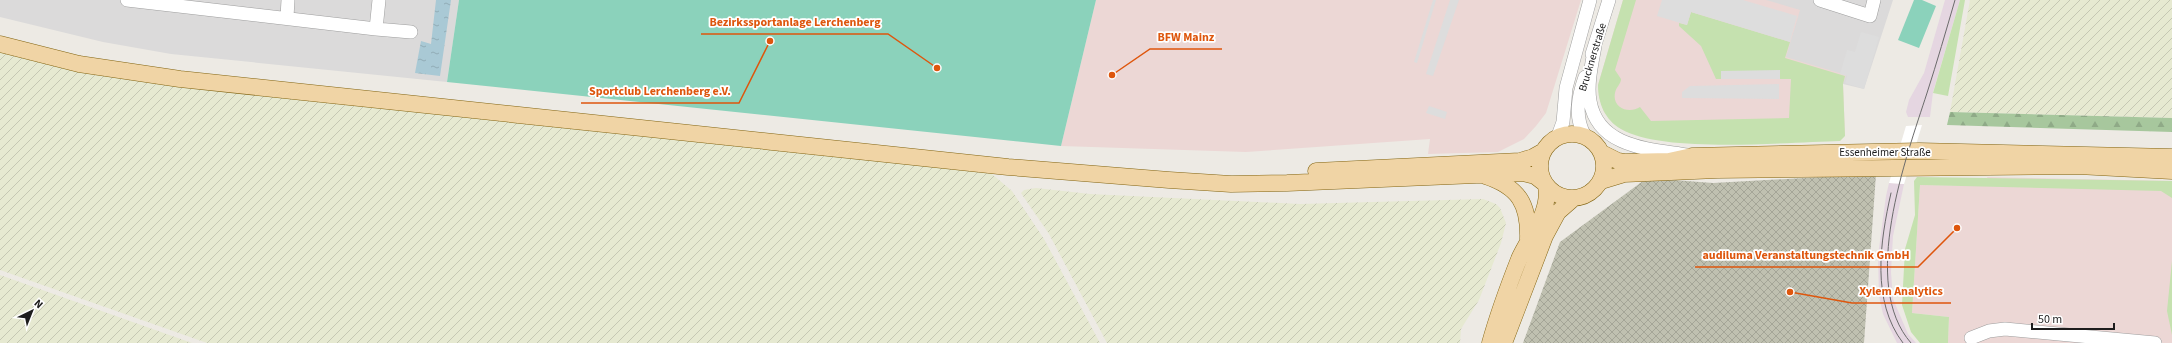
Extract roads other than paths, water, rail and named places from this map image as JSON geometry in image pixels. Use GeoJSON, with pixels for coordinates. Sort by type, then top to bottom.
{"type":"FeatureCollection","features":[{"type":"Feature","properties":{"kind":"main road"},"geometry":{"type":"LineString","coordinates":[[0,44],[79,64],[127,73],[1008,167],[1231,184],[1479,174],[1528,174],[1559,196],[1574,198]]}},
{"type":"Feature","properties":{"kind":"main road"},"geometry":{"type":"LineString","coordinates":[[1490,343],[1500,308],[1528,241],[1546,205],[1545,185],[1539,164],[1542,152],[1546,145],[1558,136],[1572,133],[1585,136],[1592,140],[1602,153],[1604,167],[1601,181],[1590,193],[1574,198],[1558,212],[1545,236],[1504,343]]}},
{"type":"Feature","properties":{"kind":"main road","name":"Essenheimer Straße"},"geometry":{"type":"LineString","coordinates":[[1602,153],[1618,161],[1669,161],[1692,156],[1919,151],[2172,157]]}},
{"type":"Feature","properties":{"kind":"main road"},"geometry":{"type":"LineString","coordinates":[[1169,180],[1392,166],[1520,161],[1533,157],[1542,152]]}},
{"type":"Feature","properties":{"kind":"main road","name":"Essenheimer Straße"},"geometry":{"type":"LineString","coordinates":[[1601,181],[1624,174],[1717,170],[2078,166],[2172,171]]}},
{"type":"Feature","properties":{"kind":"main road"},"geometry":{"type":"LineString","coordinates":[[1479,174],[1505,184],[1518,196],[1528,217],[1528,241]]}},
{"type":"Feature","properties":{"kind":"street"},"geometry":{"type":"LineString","coordinates":[[127,0],[202,4],[376,29],[411,32]]}},
{"type":"Feature","properties":{"kind":"street"},"geometry":{"type":"LineString","coordinates":[[287,17],[288,0]]}},
{"type":"Feature","properties":{"kind":"street"},"geometry":{"type":"LineString","coordinates":[[376,29],[379,0]]}},
{"type":"Feature","properties":{"kind":"street","name":"Brucknerstraße"},"geometry":{"type":"LineString","coordinates":[[1558,136],[1563,122],[1566,88],[1590,0]]}},
{"type":"Feature","properties":{"kind":"street","name":"Brucknerstraße"},"geometry":{"type":"LineString","coordinates":[[1585,136],[1579,124],[1577,114],[1582,84],[1609,0]]}},
{"type":"Feature","properties":{"kind":"street"},"geometry":{"type":"LineString","coordinates":[[1820,0],[1870,16],[1874,0]]}},
{"type":"Feature","properties":{"kind":"street"},"geometry":{"type":"LineString","coordinates":[[1595,46],[1590,75],[1590,101],[1594,114],[1606,132],[1617,140],[1634,146],[1692,156]]}},
{"type":"Feature","properties":{"kind":"street"},"geometry":{"type":"LineString","coordinates":[[1971,338],[1989,331],[2005,329],[2155,343]]}},
{"type":"Feature","properties":{"kind":"water"},"geometry":{"type":"Polygon","coordinates":[[[436,0],[451,0],[440,76],[415,73],[421,41],[431,44],[436,0]]]}},
{"type":"Feature","properties":{"kind":"tram line"},"geometry":{"type":"LineString","coordinates":[[1911,343],[1896,318],[1889,288],[1888,255],[1892,220],[1908,151],[1955,0]]}},
{"type":"Feature","properties":{"kind":"tram line"},"geometry":{"type":"LineString","coordinates":[[1891,193],[1882,251],[1882,290],[1886,309],[1893,327],[1903,343]]}},
{"type":"Feature","properties":{"kind":"place","name":"Sportclub Lerchenberg e.V."},"geometry":{"type":"Point","coordinates":[770,41]}},
{"type":"Feature","properties":{"kind":"place","name":"Bezirkssportanlage Lerchenberg"},"geometry":{"type":"Point","coordinates":[937,68]}},
{"type":"Feature","properties":{"kind":"place","name":"BFW Mainz"},"geometry":{"type":"Point","coordinates":[1112,75]}},
{"type":"Feature","properties":{"kind":"place","name":"audiluma Veranstaltungstechnik GmbH"},"geometry":{"type":"Point","coordinates":[1957,228]}},
{"type":"Feature","properties":{"kind":"place","name":"Xylem Analytics"},"geometry":{"type":"Point","coordinates":[1790,292]}}]}
